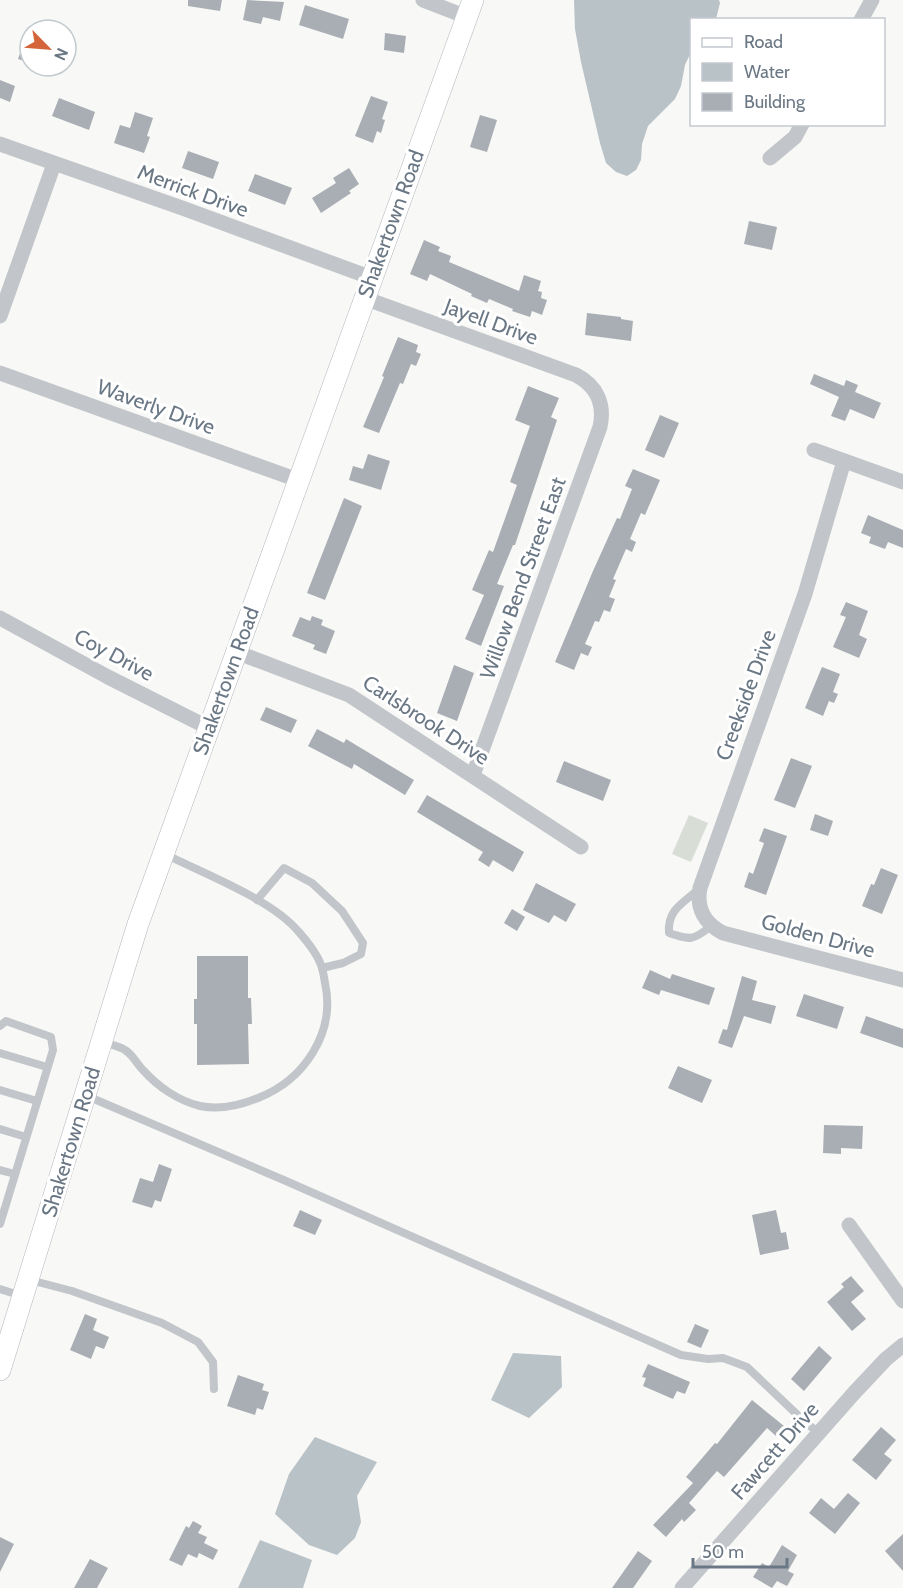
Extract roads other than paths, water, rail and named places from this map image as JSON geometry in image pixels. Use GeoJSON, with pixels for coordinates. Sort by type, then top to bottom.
{"type":"FeatureCollection","features":[{"type":"Feature","properties":{"kind":"street"},"geometry":{"type":"LineString","coordinates":[[423,0],[470,9]]}},
{"type":"Feature","properties":{"kind":"street"},"geometry":{"type":"LineString","coordinates":[[862,18],[872,0]]}},
{"type":"Feature","properties":{"kind":"street","name":"Shakertown Road"},"geometry":{"type":"LineString","coordinates":[[0,1370],[138,924],[470,9]]}},
{"type":"Feature","properties":{"kind":"street"},"geometry":{"type":"LineString","coordinates":[[770,159],[795,137],[801,126]]}},
{"type":"Feature","properties":{"kind":"street","name":"Merrick Drive"},"geometry":{"type":"LineString","coordinates":[[0,144],[372,278]]}},
{"type":"Feature","properties":{"kind":"street"},"geometry":{"type":"LineString","coordinates":[[0,316],[54,164]]}},
{"type":"Feature","properties":{"kind":"street","name":"Jayell Drive"},"geometry":{"type":"LineString","coordinates":[[364,298],[576,375],[597,393]]}},
{"type":"Feature","properties":{"kind":"street","name":"Waverly Drive"},"geometry":{"type":"LineString","coordinates":[[0,373],[298,480]]}},
{"type":"Feature","properties":{"kind":"street","name":"Willow Bend Street East"},"geometry":{"type":"LineString","coordinates":[[473,775],[600,427],[602,410],[597,393]]}},
{"type":"Feature","properties":{"kind":"street"},"geometry":{"type":"LineString","coordinates":[[814,450],[903,482]]}},
{"type":"Feature","properties":{"kind":"street","name":"Creekside Drive"},"geometry":{"type":"LineString","coordinates":[[717,930],[700,909],[698,895],[805,594],[844,461]]}},
{"type":"Feature","properties":{"kind":"street","name":"Coy Drive"},"geometry":{"type":"LineString","coordinates":[[0,618],[108,678],[209,728]]}},
{"type":"Feature","properties":{"kind":"street","name":"Carlsbrook Drive"},"geometry":{"type":"LineString","coordinates":[[236,652],[349,695],[581,847]]}},
{"type":"Feature","properties":{"kind":"street","name":"Golden Drive"},"geometry":{"type":"LineString","coordinates":[[717,930],[903,980]]}},
{"type":"Feature","properties":{"kind":"street"},"geometry":{"type":"LineString","coordinates":[[849,1225],[903,1301]]}},
{"type":"Feature","properties":{"kind":"street","name":"Fawcett Drive"},"geometry":{"type":"LineString","coordinates":[[682,1588],[886,1359],[903,1345]]}},
{"type":"Feature","properties":{"kind":"lane"},"geometry":{"type":"LineString","coordinates":[[102,1041],[123,1049],[150,1077],[172,1095],[200,1106],[222,1107],[248,1102],[273,1092],[307,1064],[319,1044],[326,1022],[327,994],[322,968],[298,930],[267,905],[164,854]]}},
{"type":"Feature","properties":{"kind":"lane"},"geometry":{"type":"LineString","coordinates":[[257,900],[284,868],[312,883],[342,911],[363,943],[361,954],[343,963],[322,968]]}},
{"type":"Feature","properties":{"kind":"lane"},"geometry":{"type":"LineString","coordinates":[[700,888],[676,909],[668,921],[669,933],[687,939],[697,938],[717,930]]}},
{"type":"Feature","properties":{"kind":"lane"},"geometry":{"type":"LineString","coordinates":[[0,1026],[6,1022],[51,1037],[52,1050],[2,1210],[0,1224]]}},
{"type":"Feature","properties":{"kind":"lane"},"geometry":{"type":"LineString","coordinates":[[0,1053],[47,1067]]}},
{"type":"Feature","properties":{"kind":"lane"},"geometry":{"type":"LineString","coordinates":[[0,1090],[37,1101]]}},
{"type":"Feature","properties":{"kind":"lane"},"geometry":{"type":"LineString","coordinates":[[85,1095],[286,1180],[681,1355],[708,1359],[723,1358],[747,1367],[819,1433]]}},
{"type":"Feature","properties":{"kind":"lane"},"geometry":{"type":"LineString","coordinates":[[0,1129],[26,1137]]}},
{"type":"Feature","properties":{"kind":"lane"},"geometry":{"type":"LineString","coordinates":[[0,1170],[15,1174]]}},
{"type":"Feature","properties":{"kind":"lane"},"geometry":{"type":"LineString","coordinates":[[0,1289],[72,1291],[162,1323],[198,1342],[213,1362],[213,1389]]}},
{"type":"Feature","properties":{"kind":"water"},"geometry":{"type":"Polygon","coordinates":[[[574,0],[719,0],[716,18],[690,18],[690,54],[685,65],[681,86],[675,99],[648,126],[642,144],[641,160],[636,170],[627,176],[616,172],[606,163],[575,29],[574,0]]]}},
{"type":"Feature","properties":{"kind":"water"},"geometry":{"type":"Polygon","coordinates":[[[513,1353],[561,1356],[562,1387],[529,1418],[491,1400],[513,1353]]]}},
{"type":"Feature","properties":{"kind":"water"},"geometry":{"type":"Polygon","coordinates":[[[315,1437],[377,1462],[357,1496],[361,1522],[355,1538],[337,1555],[309,1545],[275,1514],[289,1474],[315,1437]]]}},
{"type":"Feature","properties":{"kind":"water"},"geometry":{"type":"Polygon","coordinates":[[[260,1540],[312,1560],[303,1588],[238,1588],[260,1540]]]}}]}
